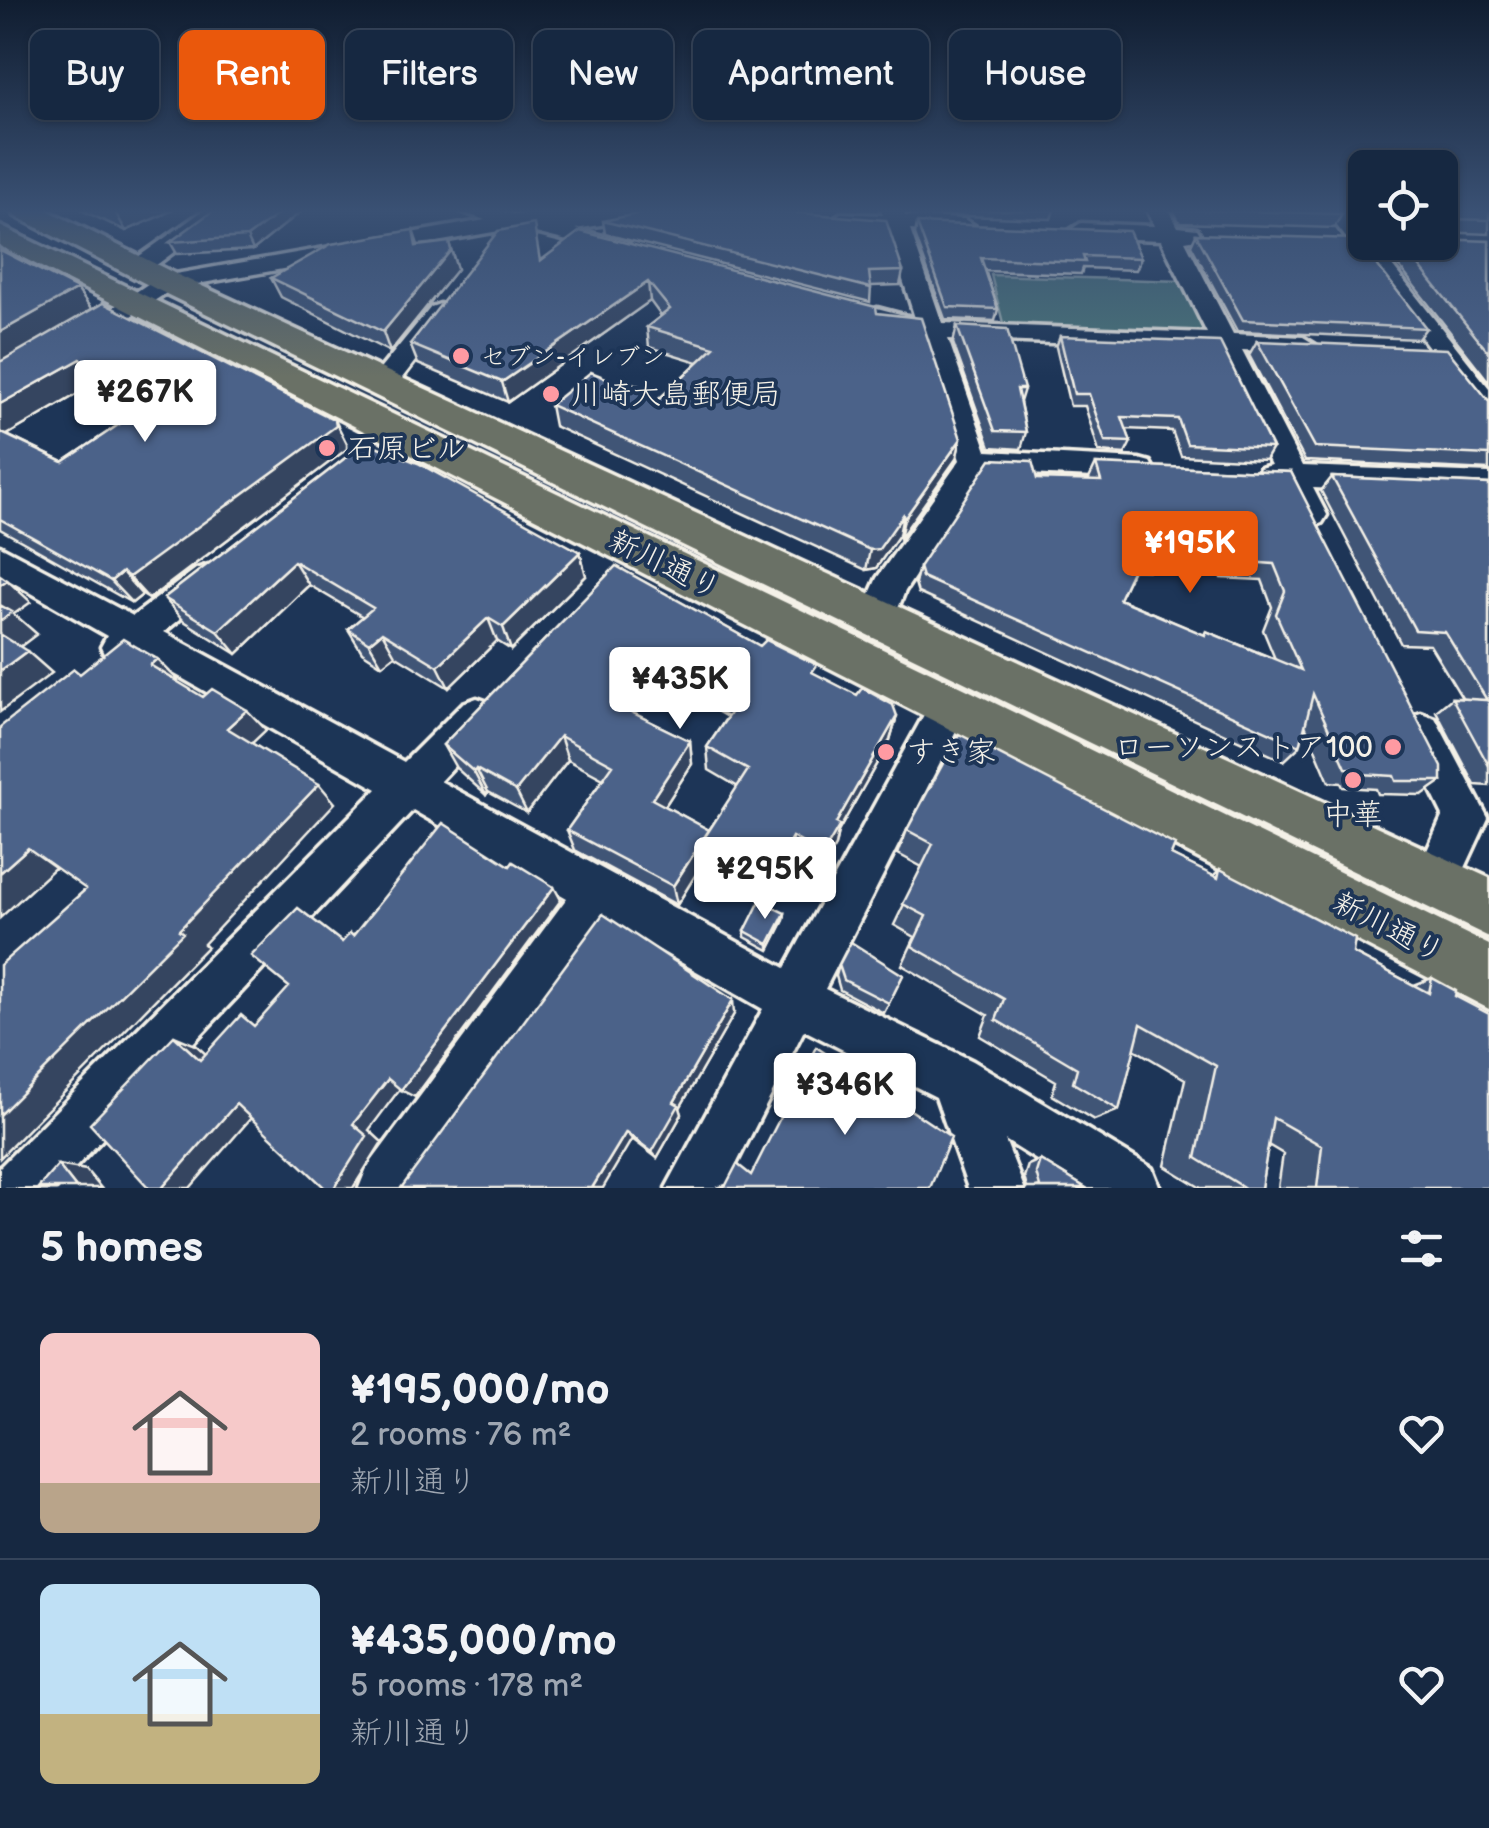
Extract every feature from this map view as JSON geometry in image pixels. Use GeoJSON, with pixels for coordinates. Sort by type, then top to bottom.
{"type":"FeatureCollection","features":[{"type":"Feature","properties":{"kind":"main road"},"geometry":{"type":"LineString","coordinates":[[62,265],[348,407],[394,418]]}},
{"type":"Feature","properties":{"kind":"main road","name":"新川通り"},"geometry":{"type":"LineString","coordinates":[[135,265],[394,418],[638,549],[864,638],[963,685],[1436,882],[1489,908]]}},
{"type":"Feature","properties":{"kind":"main road","name":"新川通り"},"geometry":{"type":"LineString","coordinates":[[963,685],[1489,978]]}},
{"type":"Feature","properties":{"kind":"main road"},"geometry":{"type":"LineString","coordinates":[[1427,946],[1436,882]]}},
{"type":"Feature","properties":{"kind":"street"},"geometry":{"type":"LineString","coordinates":[[79,336],[136,302],[165,280],[176,265]]}},
{"type":"Feature","properties":{"kind":"street"},"geometry":{"type":"LineString","coordinates":[[165,280],[263,265]]}},
{"type":"Feature","properties":{"kind":"street"},"geometry":{"type":"LineString","coordinates":[[909,265],[976,460]]}},
{"type":"Feature","properties":{"kind":"street"},"geometry":{"type":"LineString","coordinates":[[1185,265],[1326,546]]}},
{"type":"Feature","properties":{"kind":"street"},"geometry":{"type":"LineString","coordinates":[[1381,265],[1489,408]]}},
{"type":"Feature","properties":{"kind":"street"},"geometry":{"type":"LineString","coordinates":[[394,418],[458,289]]}},
{"type":"Feature","properties":{"kind":"street"},"geometry":{"type":"LineString","coordinates":[[854,310],[930,330],[1334,347]]}},
{"type":"Feature","properties":{"kind":"street"},"geometry":{"type":"LineString","coordinates":[[1407,350],[1444,352]]}},
{"type":"Feature","properties":{"kind":"street"},"geometry":{"type":"LineString","coordinates":[[976,460],[1173,471]]}},
{"type":"Feature","properties":{"kind":"street"},"geometry":{"type":"LineString","coordinates":[[864,638],[889,586],[976,460]]}},
{"type":"Feature","properties":{"kind":"street"},"geometry":{"type":"LineString","coordinates":[[1232,474],[1489,484]]}},
{"type":"Feature","properties":{"kind":"street"},"geometry":{"type":"LineString","coordinates":[[0,558],[795,1000],[955,1079],[1132,1188]]}},
{"type":"Feature","properties":{"kind":"street"},"geometry":{"type":"LineString","coordinates":[[90,670],[228,562]]}},
{"type":"Feature","properties":{"kind":"street"},"geometry":{"type":"LineString","coordinates":[[18,1188],[507,685]]}},
{"type":"Feature","properties":{"kind":"street"},"geometry":{"type":"LineString","coordinates":[[694,1188],[963,685]]}},
{"type":"Feature","properties":{"kind":"street"},"geometry":{"type":"LineString","coordinates":[[1405,699],[1478,817],[1455,834],[1436,882]]}},
{"type":"Feature","properties":{"kind":"street"},"geometry":{"type":"LineString","coordinates":[[387,1188],[600,891]]}},
{"type":"Feature","properties":{"kind":"street"},"geometry":{"type":"LineString","coordinates":[[955,1079],[996,1188]]}},
{"type":"Feature","properties":{"kind":"green space"},"geometry":{"type":"Polygon","coordinates":[[[991,275],[1181,281],[1207,333],[1004,327],[991,275]]]}},
{"type":"Feature","properties":{"kind":"building"},"geometry":{"type":"Polygon","coordinates":[[[0,265],[30,265],[77,289],[0,332],[0,265]]]}},
{"type":"Feature","properties":{"kind":"building"},"geometry":{"type":"Polygon","coordinates":[[[293,265],[438,265],[383,332],[271,278],[293,265]]]}},
{"type":"Feature","properties":{"kind":"building"},"geometry":{"type":"Polygon","coordinates":[[[471,265],[714,265],[876,307],[877,313],[921,318],[961,439],[904,519],[903,515],[879,549],[870,550],[550,405],[591,372],[628,387],[632,383],[642,387],[657,401],[714,347],[647,327],[670,309],[648,282],[502,382],[410,344],[471,265]]]}},
{"type":"Feature","properties":{"kind":"building"},"geometry":{"type":"Polygon","coordinates":[[[781,265],[901,265],[903,271],[869,272],[871,288],[781,265]]]}},
{"type":"Feature","properties":{"kind":"building"},"geometry":{"type":"Polygon","coordinates":[[[932,265],[983,265],[998,309],[947,307],[932,265]]]}},
{"type":"Feature","properties":{"kind":"building"},"geometry":{"type":"Polygon","coordinates":[[[1213,265],[1377,265],[1426,328],[1243,320],[1213,265]]]}},
{"type":"Feature","properties":{"kind":"building"},"geometry":{"type":"Polygon","coordinates":[[[1419,265],[1489,265],[1489,353],[1419,265]]]}},
{"type":"Feature","properties":{"kind":"building"},"geometry":{"type":"Polygon","coordinates":[[[103,303],[335,420],[336,426],[129,577],[122,572],[111,581],[0,519],[0,432],[63,462],[157,399],[81,359],[0,404],[0,362],[103,303]]]}},
{"type":"Feature","properties":{"kind":"building"},"geometry":{"type":"Polygon","coordinates":[[[957,326],[1007,329],[1024,389],[1017,389],[1026,432],[995,431],[957,326]]]}},
{"type":"Feature","properties":{"kind":"building"},"geometry":{"type":"Polygon","coordinates":[[[1060,336],[1220,342],[1272,448],[1187,444],[1178,419],[1122,417],[1131,442],[1105,441],[1089,394],[1074,394],[1060,336]]]}},
{"type":"Feature","properties":{"kind":"building"},"geometry":{"type":"Polygon","coordinates":[[[1257,341],[1447,349],[1489,401],[1489,455],[1315,447],[1257,341]]]}},
{"type":"Feature","properties":{"kind":"building"},"geometry":{"type":"Polygon","coordinates":[[[366,442],[418,463],[580,552],[503,627],[488,618],[438,666],[382,632],[369,643],[348,629],[373,608],[294,561],[218,631],[164,598],[366,442]]]}},
{"type":"Feature","properties":{"kind":"building"},"geometry":{"type":"Polygon","coordinates":[[[991,459],[1032,461],[1037,479],[1101,481],[1096,464],[1291,472],[1442,767],[1442,781],[1396,781],[1394,776],[1360,774],[1358,769],[1346,768],[1313,694],[1300,746],[922,577],[919,567],[991,459]],[[1140,554],[1119,599],[1301,670],[1276,614],[1285,591],[1274,564],[1233,561],[1231,556],[1140,554]]]}},
{"type":"Feature","properties":{"kind":"building"},"geometry":{"type":"Polygon","coordinates":[[[1332,477],[1489,484],[1489,766],[1452,698],[1487,700],[1445,632],[1415,630],[1332,477]]]}},
{"type":"Feature","properties":{"kind":"building"},"geometry":{"type":"Polygon","coordinates":[[[616,566],[760,646],[766,640],[817,665],[812,672],[857,695],[862,688],[893,705],[897,716],[836,823],[840,825],[823,854],[792,837],[766,884],[699,846],[748,770],[707,747],[739,700],[655,654],[613,703],[690,741],[652,799],[709,830],[673,886],[567,830],[613,765],[560,736],[516,791],[476,769],[474,772],[443,745],[616,566]]]}},
{"type":"Feature","properties":{"kind":"building"},"geometry":{"type":"Polygon","coordinates":[[[0,605],[12,612],[0,621],[0,605]]]}},
{"type":"Feature","properties":{"kind":"building"},"geometry":{"type":"Polygon","coordinates":[[[0,634],[27,651],[0,671],[0,634]]]}},
{"type":"Feature","properties":{"kind":"building"},"geometry":{"type":"Polygon","coordinates":[[[123,639],[157,659],[150,665],[203,697],[212,689],[247,710],[227,728],[319,784],[179,930],[183,933],[0,1115],[0,965],[86,889],[28,848],[0,873],[0,727],[74,669],[80,674],[123,639]]]}},
{"type":"Feature","properties":{"kind":"building"},"geometry":{"type":"Polygon","coordinates":[[[959,734],[1175,845],[1171,855],[1218,878],[1220,869],[1355,939],[1353,953],[1429,993],[1432,978],[1489,1014],[1489,1188],[1317,1188],[1322,1146],[1273,1118],[1261,1188],[1245,1188],[1196,1158],[1216,1066],[1141,1024],[1119,1110],[1073,1083],[1077,1068],[996,1020],[1004,999],[912,946],[926,916],[903,904],[933,844],[907,830],[959,734]]]}},
{"type":"Feature","properties":{"kind":"building"},"geometry":{"type":"Polygon","coordinates":[[[443,823],[510,866],[513,862],[554,887],[401,1090],[388,1079],[353,1124],[367,1136],[334,1188],[325,1188],[236,1104],[162,1188],[149,1188],[90,1124],[174,1036],[200,1060],[241,1015],[254,1026],[289,987],[251,956],[298,908],[342,942],[350,933],[353,936],[443,823]]]}},
{"type":"Feature","properties":{"kind":"building"},"geometry":{"type":"Polygon","coordinates":[[[760,901],[785,913],[769,944],[745,931],[760,901]]]}},
{"type":"Feature","properties":{"kind":"building"},"geometry":{"type":"Polygon","coordinates":[[[603,914],[733,1000],[674,1102],[679,1105],[652,1152],[626,1132],[592,1188],[401,1188],[603,914]]]}},
{"type":"Feature","properties":{"kind":"building"},"geometry":{"type":"Polygon","coordinates":[[[851,942],[903,975],[889,1003],[844,980],[839,965],[851,942]]]}},
{"type":"Feature","properties":{"kind":"building"},"geometry":{"type":"Polygon","coordinates":[[[816,1047],[951,1137],[930,1188],[717,1188],[726,1185],[737,1164],[751,1175],[816,1047]]]}},
{"type":"Feature","properties":{"kind":"building"},"geometry":{"type":"Polygon","coordinates":[[[1040,1160],[1086,1188],[1036,1188],[1040,1187],[1036,1173],[1040,1160]]]}},
{"type":"Feature","properties":{"kind":"building"},"geometry":{"type":"Polygon","coordinates":[[[58,1165],[76,1188],[38,1188],[58,1165]]]}},
{"type":"Feature","properties":{"kind":"place","name":"セブン-イレブン"},"geometry":{"type":"Point","coordinates":[461,356]}},
{"type":"Feature","properties":{"kind":"place","name":"川崎大島郵便局"},"geometry":{"type":"Point","coordinates":[551,394]}},
{"type":"Feature","properties":{"kind":"place","name":"石原ビル"},"geometry":{"type":"Point","coordinates":[327,448]}},
{"type":"Feature","properties":{"kind":"place","name":"ローソンストア100"},"geometry":{"type":"Point","coordinates":[1393,747]}},
{"type":"Feature","properties":{"kind":"place","name":"すき家"},"geometry":{"type":"Point","coordinates":[886,752]}},
{"type":"Feature","properties":{"kind":"place","name":"中華"},"geometry":{"type":"Point","coordinates":[1353,780]}}]}
